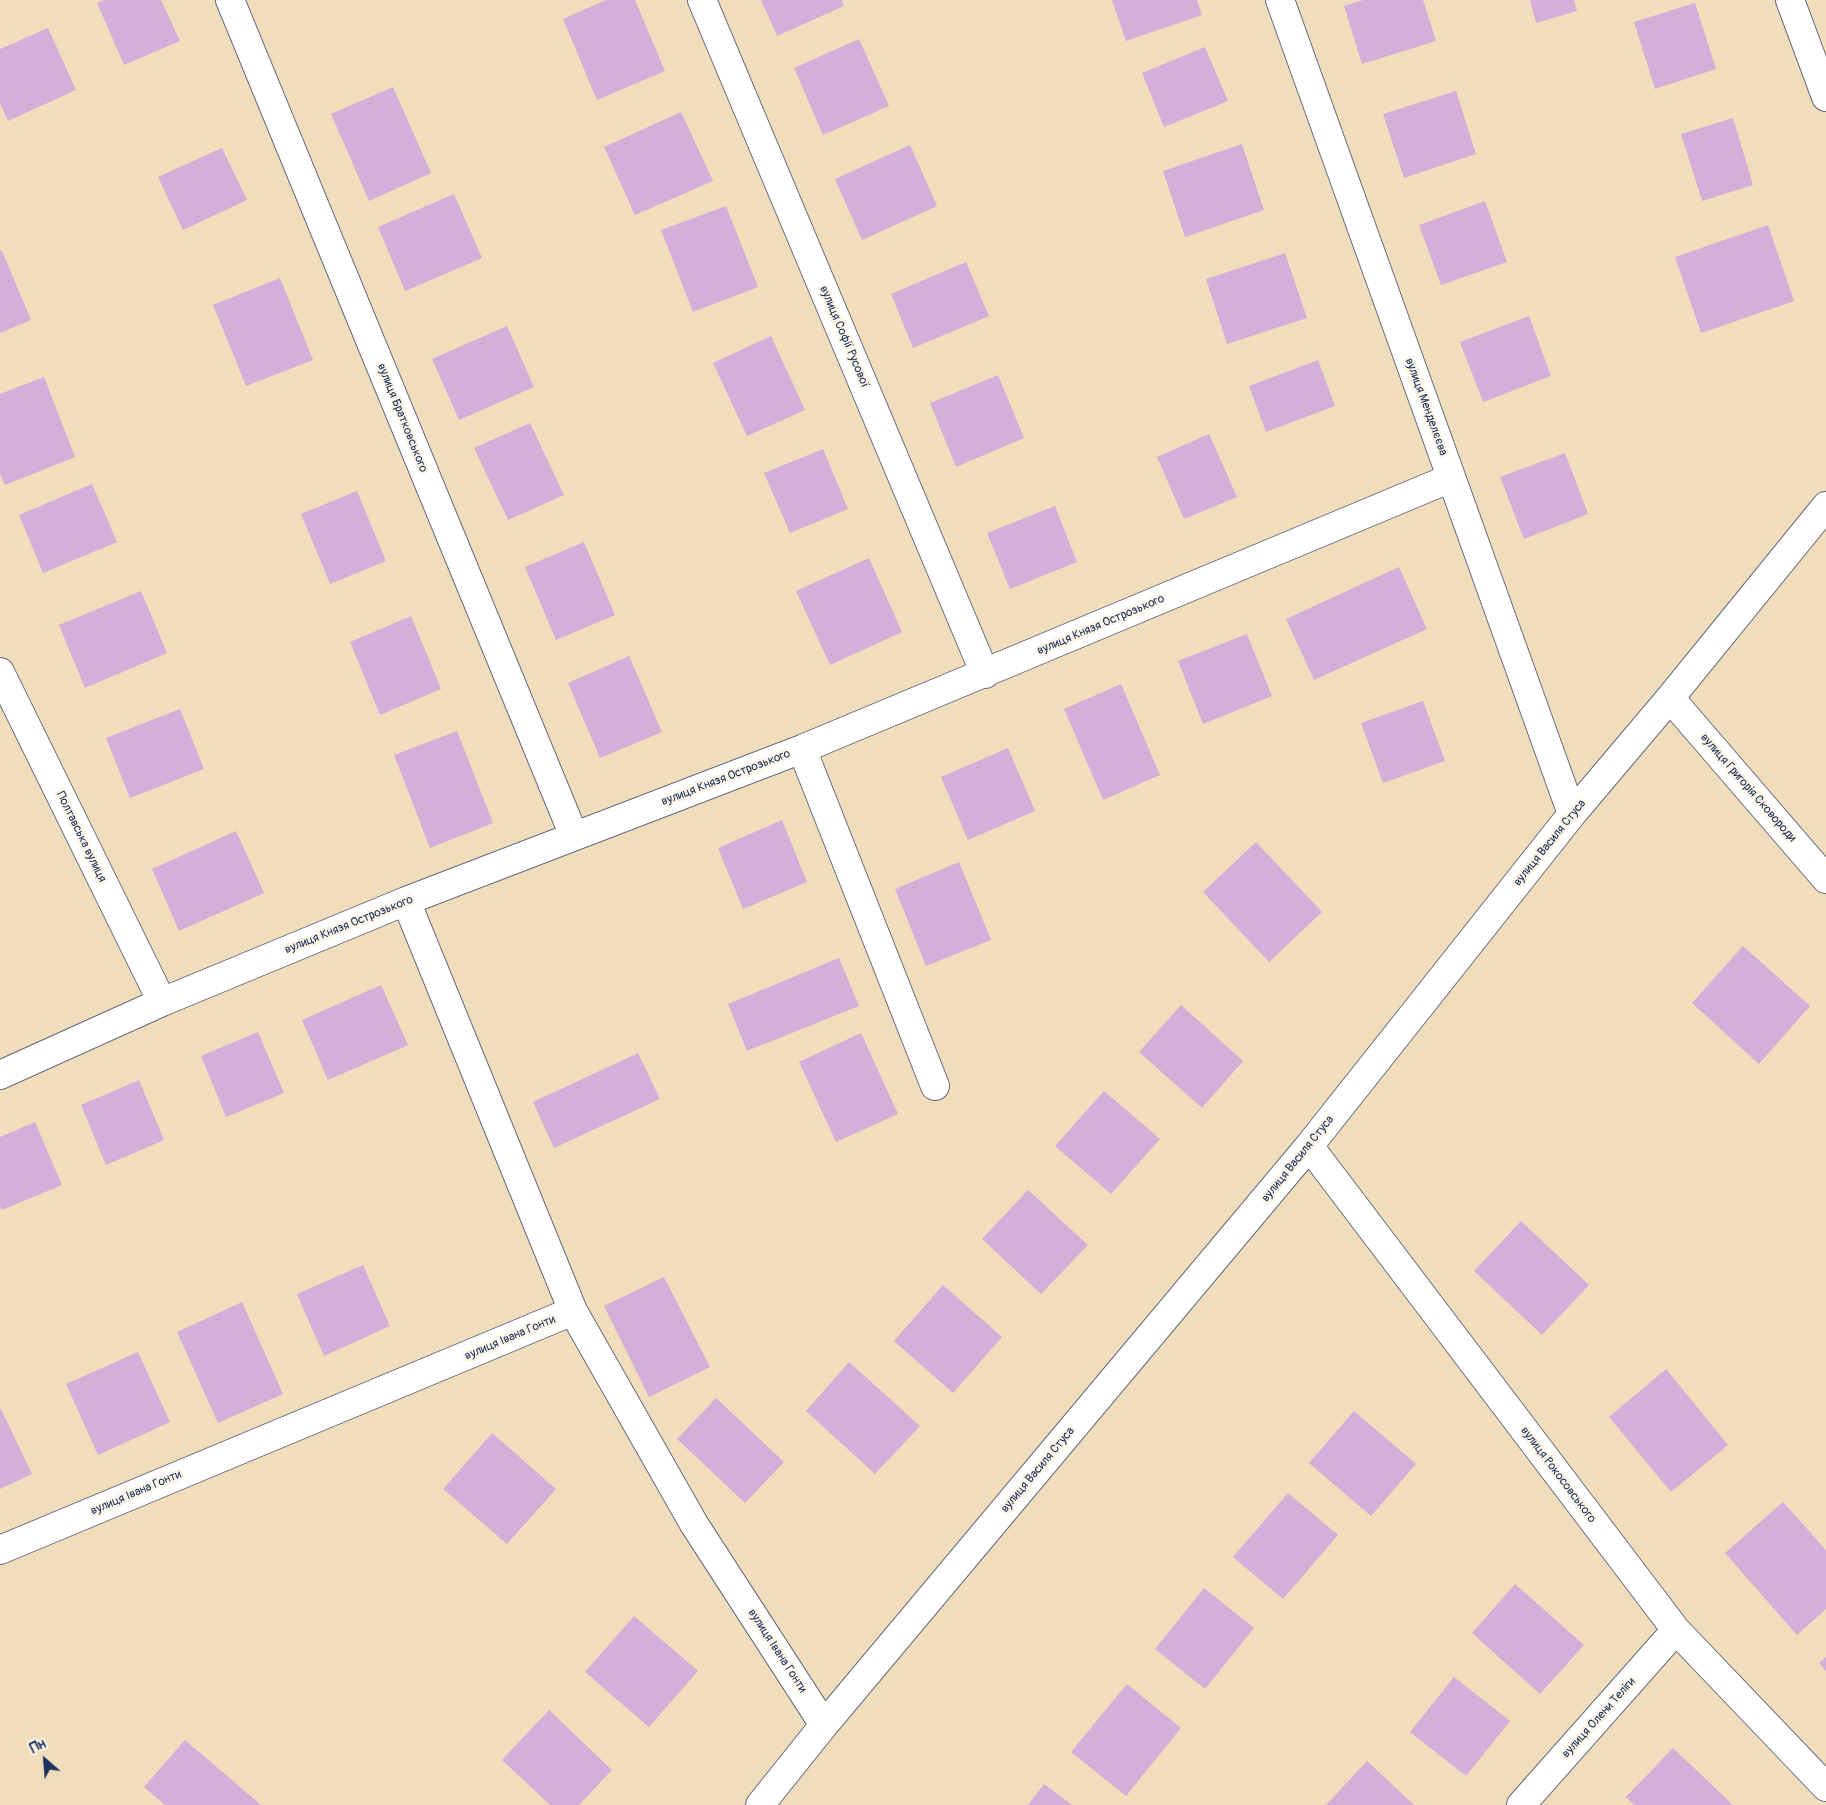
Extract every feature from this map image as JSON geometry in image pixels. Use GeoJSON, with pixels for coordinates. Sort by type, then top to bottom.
{"type":"FeatureCollection","features":[{"type":"Feature","properties":{"kind":"street","name":"вулиця Братковського"},"geometry":{"type":"LineString","coordinates":[[230,0],[574,836]]}},
{"type":"Feature","properties":{"kind":"street","name":"вулиця Софії Русової"},"geometry":{"type":"LineString","coordinates":[[702,0],[985,674]]}},
{"type":"Feature","properties":{"kind":"street","name":"вулиця Менделєєва"},"geometry":{"type":"LineString","coordinates":[[1280,0],[1572,814]]}},
{"type":"Feature","properties":{"kind":"street"},"geometry":{"type":"LineString","coordinates":[[1790,0],[1826,97]]}},
{"type":"Feature","properties":{"kind":"street","name":"вулиця Князя Острозького"},"geometry":{"type":"LineString","coordinates":[[0,1075],[162,1002],[406,901],[802,749],[1451,478]]}},
{"type":"Feature","properties":{"kind":"street","name":"вулиця Василя Стуса"},"geometry":{"type":"LineString","coordinates":[[760,1805],[824,1725],[1309,1146],[1572,814],[1670,698],[1826,506]]}},
{"type":"Feature","properties":{"kind":"street","name":"Полтавська вулиця"},"geometry":{"type":"LineString","coordinates":[[0,672],[162,1002]]}},
{"type":"Feature","properties":{"kind":"street","name":"вулиця Григорія Сковороди"},"geometry":{"type":"LineString","coordinates":[[1670,698],[1826,879]]}},
{"type":"Feature","properties":{"kind":"street"},"geometry":{"type":"LineString","coordinates":[[802,749],[935,1086]]}},
{"type":"Feature","properties":{"kind":"street"},"geometry":{"type":"LineString","coordinates":[[406,901],[574,1311]]}},
{"type":"Feature","properties":{"kind":"street","name":"вулиця Рокосовського"},"geometry":{"type":"LineString","coordinates":[[1309,1146],[1676,1630],[1826,1787]]}},
{"type":"Feature","properties":{"kind":"street","name":"вулиця Івана Гонти"},"geometry":{"type":"LineString","coordinates":[[0,1550],[574,1311],[694,1524],[824,1725]]}},
{"type":"Feature","properties":{"kind":"street","name":"вулиця Олени Теліги"},"geometry":{"type":"LineString","coordinates":[[1521,1805],[1676,1630]]}},
{"type":"Feature","properties":{"kind":"building"},"geometry":{"type":"Polygon","coordinates":[[[104,0],[161,0],[180,41],[124,65],[97,3],[104,0]]]}},
{"type":"Feature","properties":{"kind":"building"},"geometry":{"type":"Polygon","coordinates":[[[606,0],[635,0],[665,71],[597,100],[563,19],[606,0]]]}},
{"type":"Feature","properties":{"kind":"building"},"geometry":{"type":"Polygon","coordinates":[[[761,0],[842,0],[844,6],[777,36],[761,0]]]}},
{"type":"Feature","properties":{"kind":"building"},"geometry":{"type":"Polygon","coordinates":[[[1112,0],[1197,0],[1202,15],[1126,41],[1112,0]]]}},
{"type":"Feature","properties":{"kind":"building"},"geometry":{"type":"Polygon","coordinates":[[[1363,0],[1423,0],[1436,41],[1362,64],[1344,6],[1363,0]]]}},
{"type":"Feature","properties":{"kind":"building"},"geometry":{"type":"Polygon","coordinates":[[[1530,0],[1574,0],[1577,11],[1536,23],[1530,0]]]}},
{"type":"Feature","properties":{"kind":"building"},"geometry":{"type":"Polygon","coordinates":[[[1695,3],[1716,69],[1655,89],[1634,22],[1695,3]]]}},
{"type":"Feature","properties":{"kind":"building"},"geometry":{"type":"Polygon","coordinates":[[[48,28],[76,90],[8,121],[0,103],[0,49],[48,28]]]}},
{"type":"Feature","properties":{"kind":"building"},"geometry":{"type":"Polygon","coordinates":[[[859,39],[889,106],[823,135],[794,68],[859,39]]]}},
{"type":"Feature","properties":{"kind":"building"},"geometry":{"type":"Polygon","coordinates":[[[1205,47],[1228,101],[1164,127],[1142,73],[1205,47]]]}},
{"type":"Feature","properties":{"kind":"building"},"geometry":{"type":"Polygon","coordinates":[[[393,87],[431,173],[369,201],[331,114],[393,87]]]}},
{"type":"Feature","properties":{"kind":"building"},"geometry":{"type":"Polygon","coordinates":[[[1456,91],[1476,154],[1404,178],[1383,114],[1456,91]]]}},
{"type":"Feature","properties":{"kind":"building"},"geometry":{"type":"Polygon","coordinates":[[[681,112],[713,181],[635,215],[604,147],[681,112]]]}},
{"type":"Feature","properties":{"kind":"building"},"geometry":{"type":"Polygon","coordinates":[[[1733,118],[1753,185],[1702,201],[1681,134],[1733,118]]]}},
{"type":"Feature","properties":{"kind":"building"},"geometry":{"type":"Polygon","coordinates":[[[1242,144],[1264,210],[1185,237],[1163,171],[1242,144]]]}},
{"type":"Feature","properties":{"kind":"building"},"geometry":{"type":"Polygon","coordinates":[[[910,145],[937,206],[862,240],[835,179],[910,145]]]}},
{"type":"Feature","properties":{"kind":"building"},"geometry":{"type":"Polygon","coordinates":[[[222,148],[247,200],[183,230],[158,177],[222,148]]]}},
{"type":"Feature","properties":{"kind":"building"},"geometry":{"type":"Polygon","coordinates":[[[454,194],[482,258],[405,291],[378,227],[454,194]]]}},
{"type":"Feature","properties":{"kind":"building"},"geometry":{"type":"Polygon","coordinates":[[[1485,201],[1507,262],[1441,285],[1419,225],[1485,201]]]}},
{"type":"Feature","properties":{"kind":"building"},"geometry":{"type":"Polygon","coordinates":[[[726,206],[758,287],[693,312],[661,230],[726,206]]]}},
{"type":"Feature","properties":{"kind":"building"},"geometry":{"type":"Polygon","coordinates":[[[1768,225],[1794,301],[1701,333],[1675,257],[1768,225]]]}},
{"type":"Feature","properties":{"kind":"building"},"geometry":{"type":"Polygon","coordinates":[[[0,251],[2,251],[31,320],[0,333],[0,251]]]}},
{"type":"Feature","properties":{"kind":"building"},"geometry":{"type":"Polygon","coordinates":[[[1285,253],[1307,318],[1227,344],[1206,279],[1285,253]]]}},
{"type":"Feature","properties":{"kind":"building"},"geometry":{"type":"Polygon","coordinates":[[[966,262],[989,316],[913,348],[891,294],[966,262]]]}},
{"type":"Feature","properties":{"kind":"building"},"geometry":{"type":"Polygon","coordinates":[[[280,278],[313,360],[246,386],[213,305],[280,278]]]}},
{"type":"Feature","properties":{"kind":"building"},"geometry":{"type":"Polygon","coordinates":[[[1529,316],[1551,376],[1483,402],[1460,342],[1529,316]]]}},
{"type":"Feature","properties":{"kind":"building"},"geometry":{"type":"Polygon","coordinates":[[[507,326],[534,387],[459,420],[432,359],[507,326]]]}},
{"type":"Feature","properties":{"kind":"building"},"geometry":{"type":"Polygon","coordinates":[[[771,336],[805,410],[747,436],[713,363],[771,336]]]}},
{"type":"Feature","properties":{"kind":"building"},"geometry":{"type":"Polygon","coordinates":[[[1318,360],[1335,406],[1266,432],[1249,386],[1318,360]]]}},
{"type":"Feature","properties":{"kind":"building"},"geometry":{"type":"Polygon","coordinates":[[[998,375],[1024,438],[956,467],[930,403],[998,375]]]}},
{"type":"Feature","properties":{"kind":"building"},"geometry":{"type":"Polygon","coordinates":[[[44,377],[75,457],[5,485],[0,474],[0,394],[44,377]]]}},
{"type":"Feature","properties":{"kind":"building"},"geometry":{"type":"Polygon","coordinates":[[[530,423],[564,495],[508,520],[474,448],[530,423]]]}},
{"type":"Feature","properties":{"kind":"building"},"geometry":{"type":"Polygon","coordinates":[[[1209,434],[1237,497],[1184,519],[1157,457],[1209,434]]]}},
{"type":"Feature","properties":{"kind":"building"},"geometry":{"type":"Polygon","coordinates":[[[823,449],[848,509],[790,533],[764,473],[823,449]]]}},
{"type":"Feature","properties":{"kind":"building"},"geometry":{"type":"Polygon","coordinates":[[[1565,453],[1588,514],[1524,539],[1500,477],[1565,453]]]}},
{"type":"Feature","properties":{"kind":"building"},"geometry":{"type":"Polygon","coordinates":[[[92,484],[117,542],[43,573],[19,515],[92,484]]]}},
{"type":"Feature","properties":{"kind":"building"},"geometry":{"type":"Polygon","coordinates":[[[357,491],[386,561],[330,584],[301,514],[357,491]]]}},
{"type":"Feature","properties":{"kind":"building"},"geometry":{"type":"Polygon","coordinates":[[[1055,506],[1077,562],[1010,589],[987,533],[1055,506]]]}},
{"type":"Feature","properties":{"kind":"building"},"geometry":{"type":"Polygon","coordinates":[[[584,542],[615,615],[556,640],[525,567],[584,542]]]}},
{"type":"Feature","properties":{"kind":"building"},"geometry":{"type":"Polygon","coordinates":[[[869,558],[902,632],[830,665],[796,591],[869,558]]]}},
{"type":"Feature","properties":{"kind":"building"},"geometry":{"type":"Polygon","coordinates":[[[1399,567],[1427,629],[1314,680],[1286,619],[1399,567]]]}},
{"type":"Feature","properties":{"kind":"building"},"geometry":{"type":"Polygon","coordinates":[[[141,591],[167,653],[85,688],[59,625],[141,591]]]}},
{"type":"Feature","properties":{"kind":"building"},"geometry":{"type":"Polygon","coordinates":[[[411,616],[441,689],[380,715],[350,642],[411,616]]]}},
{"type":"Feature","properties":{"kind":"building"},"geometry":{"type":"Polygon","coordinates":[[[1247,634],[1272,696],[1203,724],[1178,661],[1247,634]]]}},
{"type":"Feature","properties":{"kind":"building"},"geometry":{"type":"Polygon","coordinates":[[[629,656],[662,732],[600,758],[568,683],[629,656]]]}},
{"type":"Feature","properties":{"kind":"building"},"geometry":{"type":"Polygon","coordinates":[[[1121,684],[1160,775],[1103,800],[1064,709],[1121,684]]]}},
{"type":"Feature","properties":{"kind":"building"},"geometry":{"type":"Polygon","coordinates":[[[1423,701],[1445,761],[1383,783],[1361,723],[1423,701]]]}},
{"type":"Feature","properties":{"kind":"building"},"geometry":{"type":"Polygon","coordinates":[[[180,709],[204,769],[130,798],[106,738],[180,709]]]}},
{"type":"Feature","properties":{"kind":"building"},"geometry":{"type":"Polygon","coordinates":[[[457,731],[493,823],[430,848],[394,755],[457,731]]]}},
{"type":"Feature","properties":{"kind":"building"},"geometry":{"type":"Polygon","coordinates":[[[1008,748],[1035,811],[968,840],[941,777],[1008,748]]]}},
{"type":"Feature","properties":{"kind":"building"},"geometry":{"type":"Polygon","coordinates":[[[782,820],[807,882],[743,909],[718,848],[782,820]]]}},
{"type":"Feature","properties":{"kind":"building"},"geometry":{"type":"Polygon","coordinates":[[[236,831],[264,893],[179,931],[152,869],[236,831]]]}},
{"type":"Feature","properties":{"kind":"building"},"geometry":{"type":"Polygon","coordinates":[[[1256,842],[1322,912],[1269,962],[1203,892],[1256,842]]]}},
{"type":"Feature","properties":{"kind":"building"},"geometry":{"type":"Polygon","coordinates":[[[959,862],[991,940],[926,966],[895,889],[959,862]]]}},
{"type":"Feature","properties":{"kind":"building"},"geometry":{"type":"Polygon","coordinates":[[[1743,946],[1810,1006],[1759,1064],[1692,1003],[1743,946]]]}},
{"type":"Feature","properties":{"kind":"building"},"geometry":{"type":"Polygon","coordinates":[[[839,958],[859,1006],[747,1051],[728,1004],[839,958]]]}},
{"type":"Feature","properties":{"kind":"building"},"geometry":{"type":"Polygon","coordinates":[[[381,985],[408,1045],[328,1080],[302,1020],[381,985]]]}},
{"type":"Feature","properties":{"kind":"building"},"geometry":{"type":"Polygon","coordinates":[[[1181,1005],[1243,1061],[1202,1108],[1139,1052],[1181,1005]]]}},
{"type":"Feature","properties":{"kind":"building"},"geometry":{"type":"Polygon","coordinates":[[[258,1032],[284,1093],[226,1117],[201,1056],[258,1032]]]}},
{"type":"Feature","properties":{"kind":"building"},"geometry":{"type":"Polygon","coordinates":[[[861,1033],[898,1114],[836,1142],[799,1062],[861,1033]]]}},
{"type":"Feature","properties":{"kind":"building"},"geometry":{"type":"Polygon","coordinates":[[[638,1053],[660,1099],[554,1148],[533,1102],[638,1053]]]}},
{"type":"Feature","properties":{"kind":"building"},"geometry":{"type":"Polygon","coordinates":[[[139,1080],[164,1140],[106,1165],[81,1105],[139,1080]]]}},
{"type":"Feature","properties":{"kind":"building"},"geometry":{"type":"Polygon","coordinates":[[[1104,1091],[1160,1139],[1111,1194],[1055,1146],[1104,1091]]]}},
{"type":"Feature","properties":{"kind":"building"},"geometry":{"type":"Polygon","coordinates":[[[35,1122],[62,1185],[2,1210],[0,1206],[0,1137],[35,1122]]]}},
{"type":"Feature","properties":{"kind":"building"},"geometry":{"type":"Polygon","coordinates":[[[1028,1190],[1088,1245],[1041,1294],[982,1239],[1028,1190]]]}},
{"type":"Feature","properties":{"kind":"building"},"geometry":{"type":"Polygon","coordinates":[[[1521,1221],[1589,1285],[1542,1335],[1474,1271],[1521,1221]]]}},
{"type":"Feature","properties":{"kind":"building"},"geometry":{"type":"Polygon","coordinates":[[[363,1265],[390,1326],[324,1356],[297,1294],[363,1265]]]}},
{"type":"Feature","properties":{"kind":"building"},"geometry":{"type":"Polygon","coordinates":[[[664,1277],[710,1367],[649,1397],[604,1306],[664,1277]]]}},
{"type":"Feature","properties":{"kind":"building"},"geometry":{"type":"Polygon","coordinates":[[[943,1285],[1002,1337],[953,1393],[894,1341],[943,1285]]]}},
{"type":"Feature","properties":{"kind":"building"},"geometry":{"type":"Polygon","coordinates":[[[242,1302],[283,1394],[218,1423],[177,1332],[242,1302]]]}},
{"type":"Feature","properties":{"kind":"building"},"geometry":{"type":"Polygon","coordinates":[[[138,1352],[170,1422],[98,1455],[66,1384],[138,1352]]]}},
{"type":"Feature","properties":{"kind":"building"},"geometry":{"type":"Polygon","coordinates":[[[849,1362],[920,1426],[875,1474],[806,1411],[849,1362]]]}},
{"type":"Feature","properties":{"kind":"building"},"geometry":{"type":"Polygon","coordinates":[[[1666,1369],[1728,1445],[1671,1492],[1609,1417],[1666,1369]]]}},
{"type":"Feature","properties":{"kind":"building"},"geometry":{"type":"Polygon","coordinates":[[[716,1398],[784,1462],[745,1503],[677,1439],[716,1398]]]}},
{"type":"Feature","properties":{"kind":"building"},"geometry":{"type":"Polygon","coordinates":[[[0,1409],[32,1474],[0,1489],[0,1409]]]}},
{"type":"Feature","properties":{"kind":"building"},"geometry":{"type":"Polygon","coordinates":[[[1354,1411],[1416,1464],[1371,1516],[1309,1463],[1354,1411]]]}},
{"type":"Feature","properties":{"kind":"building"},"geometry":{"type":"Polygon","coordinates":[[[492,1433],[556,1489],[507,1544],[443,1489],[492,1433]]]}},
{"type":"Feature","properties":{"kind":"building"},"geometry":{"type":"Polygon","coordinates":[[[1288,1493],[1338,1535],[1283,1599],[1233,1557],[1288,1493]]]}},
{"type":"Feature","properties":{"kind":"building"},"geometry":{"type":"Polygon","coordinates":[[[1783,1502],[1826,1550],[1826,1609],[1797,1635],[1725,1553],[1783,1502]]]}},
{"type":"Feature","properties":{"kind":"building"},"geometry":{"type":"Polygon","coordinates":[[[1515,1584],[1584,1645],[1540,1694],[1472,1633],[1515,1584]]]}},
{"type":"Feature","properties":{"kind":"building"},"geometry":{"type":"Polygon","coordinates":[[[1204,1588],[1254,1628],[1205,1689],[1155,1649],[1204,1588]]]}},
{"type":"Feature","properties":{"kind":"building"},"geometry":{"type":"Polygon","coordinates":[[[634,1616],[698,1671],[649,1727],[585,1672],[634,1616]]]}},
{"type":"Feature","properties":{"kind":"building"},"geometry":{"type":"Polygon","coordinates":[[[1826,1657],[1826,1671],[1819,1663],[1826,1657]]]}},
{"type":"Feature","properties":{"kind":"building"},"geometry":{"type":"Polygon","coordinates":[[[1454,1677],[1510,1721],[1466,1776],[1410,1732],[1454,1677]]]}},
{"type":"Feature","properties":{"kind":"building"},"geometry":{"type":"Polygon","coordinates":[[[1127,1684],[1181,1728],[1126,1796],[1071,1752],[1127,1684]]]}},
{"type":"Feature","properties":{"kind":"building"},"geometry":{"type":"Polygon","coordinates":[[[549,1710],[612,1770],[579,1805],[550,1805],[502,1760],[549,1710]]]}},
{"type":"Feature","properties":{"kind":"building"},"geometry":{"type":"Polygon","coordinates":[[[185,1740],[261,1805],[165,1805],[144,1787],[185,1740]]]}},
{"type":"Feature","properties":{"kind":"building"},"geometry":{"type":"Polygon","coordinates":[[[1673,1748],[1733,1805],[1634,1805],[1626,1797],[1673,1748]]]}},
{"type":"Feature","properties":{"kind":"building"},"geometry":{"type":"Polygon","coordinates":[[[1367,1761],[1414,1805],[1326,1805],[1367,1761]]]}},
{"type":"Feature","properties":{"kind":"building"},"geometry":{"type":"Polygon","coordinates":[[[1044,1784],[1072,1805],[1028,1805],[1044,1784]]]}}]}
